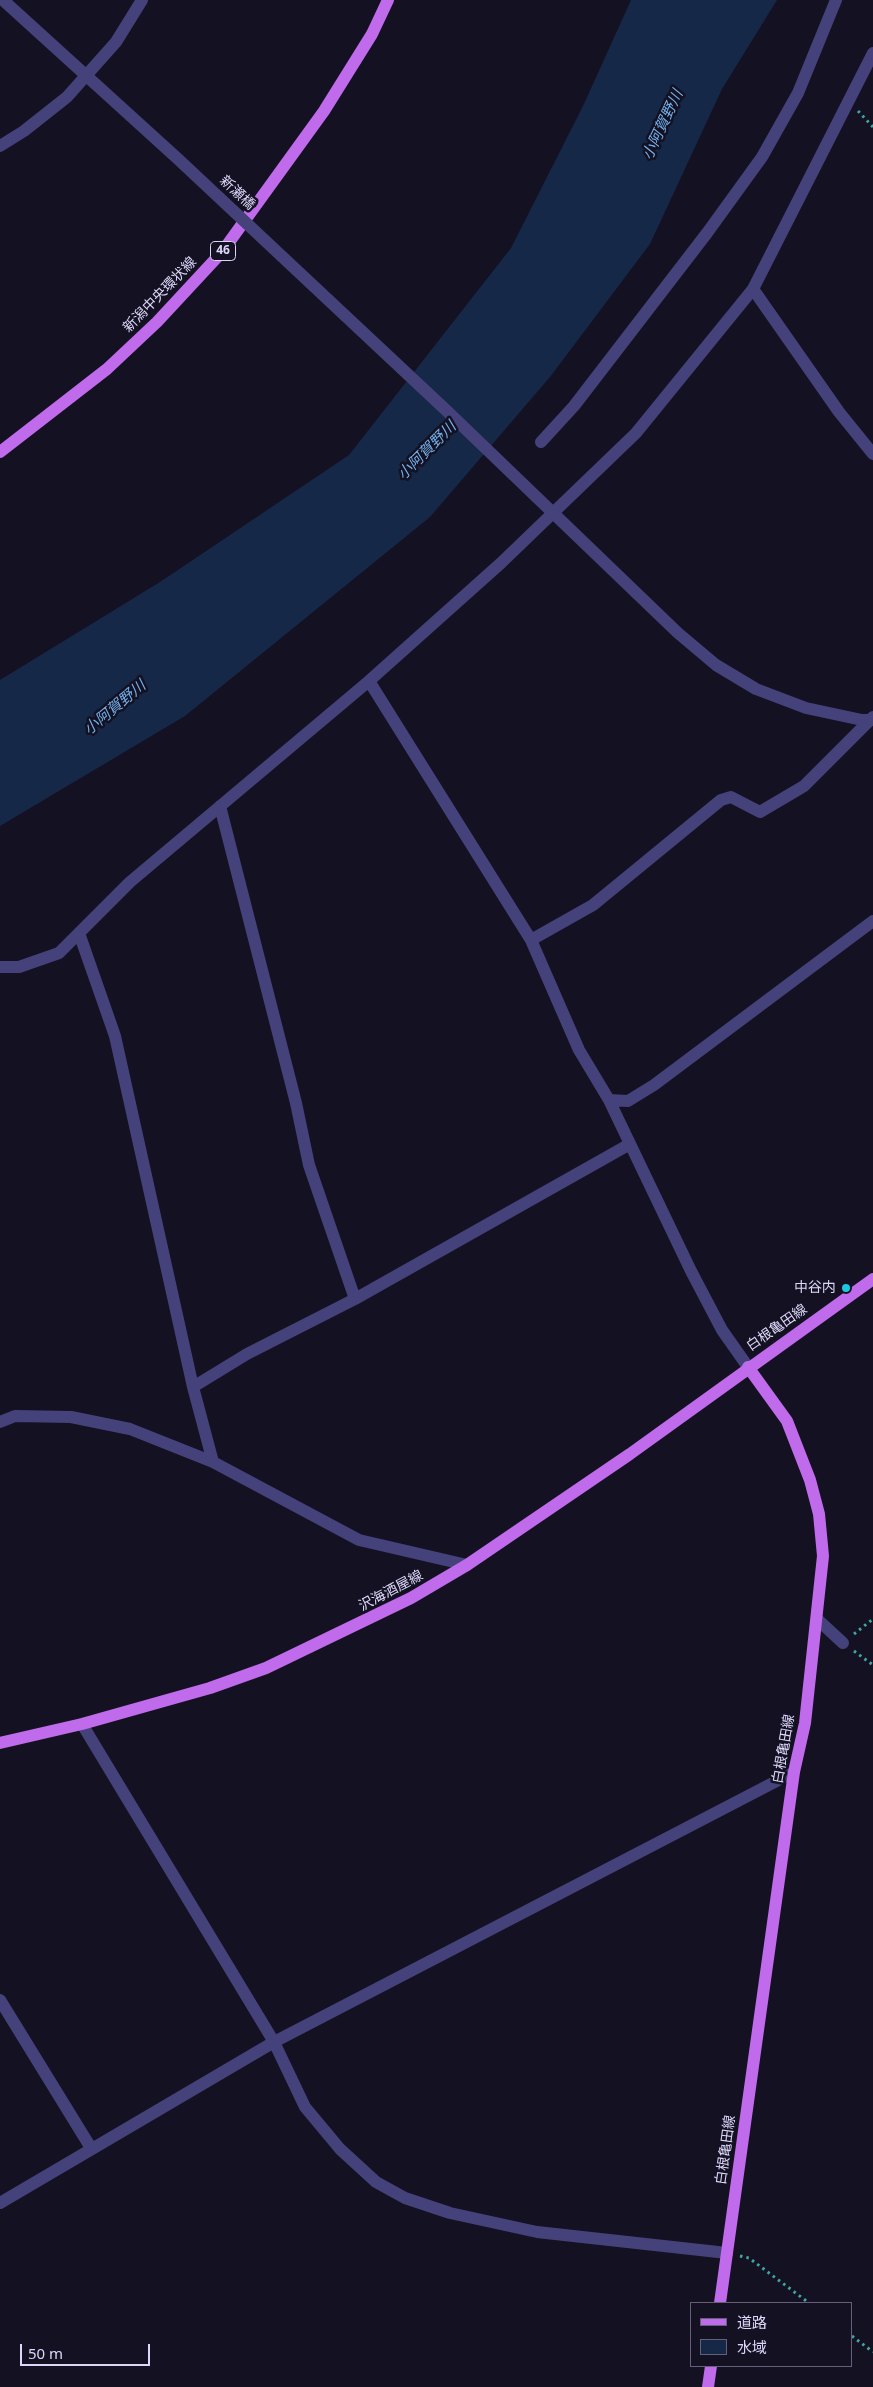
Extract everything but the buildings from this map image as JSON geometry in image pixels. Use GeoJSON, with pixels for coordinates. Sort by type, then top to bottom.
{"type":"FeatureCollection","features":[{"type":"Feature","properties":{"kind":"main road","name":"新潟中央環状線"},"geometry":{"type":"LineString","coordinates":[[0,452],[107,369],[157,322],[222,252],[324,111],[372,34],[388,0]]}},
{"type":"Feature","properties":{"kind":"main road","name":"白根亀田線"},"geometry":{"type":"LineString","coordinates":[[720,2302],[794,1772],[805,1723],[823,1556],[819,1514],[810,1480],[787,1421],[748,1367],[873,1279]]}},
{"type":"Feature","properties":{"kind":"main road","name":"沢海酒屋線"},"geometry":{"type":"LineString","coordinates":[[0,1743],[82,1724],[210,1688],[266,1668],[412,1598],[467,1565],[630,1454],[748,1367]]}},
{"type":"Feature","properties":{"kind":"main road"},"geometry":{"type":"LineString","coordinates":[[708,2387],[711,2367]]}},
{"type":"Feature","properties":{"kind":"street","name":"新瀬橋"},"geometry":{"type":"LineString","coordinates":[[3,0],[178,159],[448,412],[678,633],[716,666],[756,688],[806,708],[862,720],[873,718]]}},
{"type":"Feature","properties":{"kind":"street"},"geometry":{"type":"LineString","coordinates":[[0,146],[24,131],[67,97],[116,42],[142,0]]}},
{"type":"Feature","properties":{"kind":"street"},"geometry":{"type":"LineString","coordinates":[[541,442],[574,406],[707,233],[762,157],[798,94],[836,0]]}},
{"type":"Feature","properties":{"kind":"street"},"geometry":{"type":"LineString","coordinates":[[0,967],[20,967],[59,953],[130,882],[369,681],[501,563],[636,433],[753,289],[873,53]]}},
{"type":"Feature","properties":{"kind":"street"},"geometry":{"type":"LineString","coordinates":[[753,289],[839,412],[873,454]]}},
{"type":"Feature","properties":{"kind":"street"},"geometry":{"type":"LineString","coordinates":[[369,681],[531,940],[579,1050],[609,1100],[722,1330],[748,1367]]}},
{"type":"Feature","properties":{"kind":"street"},"geometry":{"type":"LineString","coordinates":[[531,940],[593,905],[721,800],[731,797],[760,812],[804,786],[873,718]]}},
{"type":"Feature","properties":{"kind":"street"},"geometry":{"type":"LineString","coordinates":[[220,806],[296,1104],[309,1165],[355,1299]]}},
{"type":"Feature","properties":{"kind":"street"},"geometry":{"type":"LineString","coordinates":[[609,1100],[628,1101],[654,1085],[873,920]]}},
{"type":"Feature","properties":{"kind":"street"},"geometry":{"type":"LineString","coordinates":[[79,933],[115,1036],[193,1386],[213,1462]]}},
{"type":"Feature","properties":{"kind":"street"},"geometry":{"type":"LineString","coordinates":[[193,1386],[247,1354],[355,1299],[630,1144]]}},
{"type":"Feature","properties":{"kind":"street"},"geometry":{"type":"LineString","coordinates":[[0,1422],[15,1416],[71,1417],[130,1429],[213,1462],[359,1540],[467,1565]]}},
{"type":"Feature","properties":{"kind":"street"},"geometry":{"type":"LineString","coordinates":[[817,1619],[843,1643]]}},
{"type":"Feature","properties":{"kind":"street"},"geometry":{"type":"LineString","coordinates":[[82,1724],[274,2042],[305,2107],[334,2142],[376,2182],[405,2198],[450,2213],[537,2232],[727,2253]]}},
{"type":"Feature","properties":{"kind":"street"},"geometry":{"type":"LineString","coordinates":[[0,2203],[90,2148],[274,2042],[794,1772]]}},
{"type":"Feature","properties":{"kind":"street"},"geometry":{"type":"LineString","coordinates":[[0,2000],[90,2148]]}},
{"type":"Feature","properties":{"kind":"path"},"geometry":{"type":"LineString","coordinates":[[873,1619],[843,1643],[873,1665]]}},
{"type":"Feature","properties":{"kind":"path"},"geometry":{"type":"LineString","coordinates":[[727,2253],[749,2258],[808,2302]]}},
{"type":"Feature","properties":{"kind":"path"},"geometry":{"type":"LineString","coordinates":[[853,2337],[873,2352]]}},
{"type":"Feature","properties":{"kind":"water","name":"小阿賀野川"},"geometry":{"type":"Polygon","coordinates":[[[631,0],[777,0],[722,89],[650,244],[550,377],[430,517],[185,716],[0,826],[0,680],[160,582],[349,455],[511,248],[583,106],[631,0]]]}},
{"type":"Feature","properties":{"kind":"place","name":"中谷内"},"geometry":{"type":"Point","coordinates":[846,1288]}}]}
